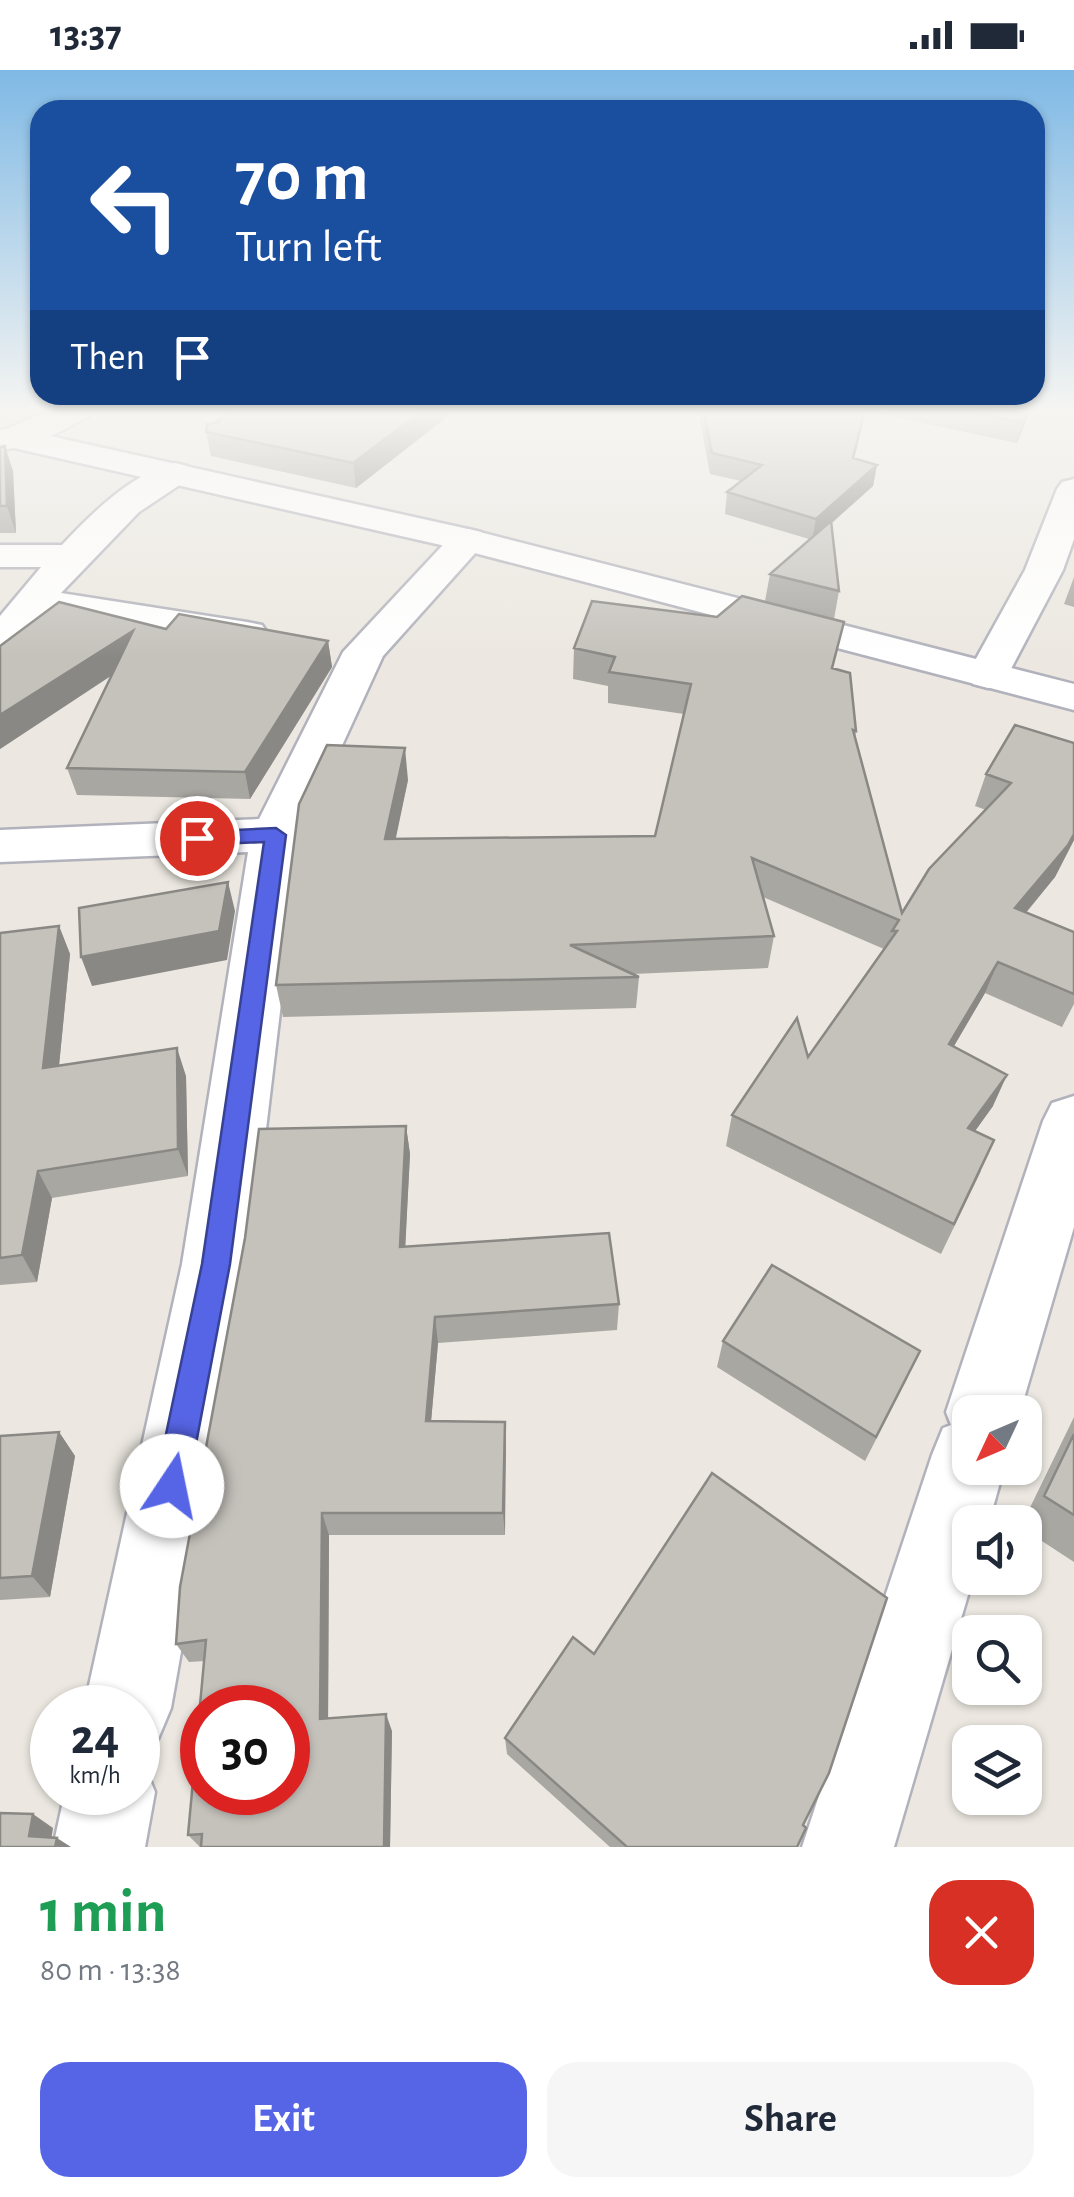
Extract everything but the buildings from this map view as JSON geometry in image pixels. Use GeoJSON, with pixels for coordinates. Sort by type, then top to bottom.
{"type":"FeatureCollection","features":[{"type":"Feature","properties":{"kind":"street"},"geometry":{"type":"LineString","coordinates":[[0,643],[74,556],[143,492]]}},
{"type":"Feature","properties":{"kind":"street"},"geometry":{"type":"LineString","coordinates":[[258,492],[468,540],[1074,697]]}},
{"type":"Feature","properties":{"kind":"street"},"geometry":{"type":"LineString","coordinates":[[988,675],[1044,570],[1073,492]]}},
{"type":"Feature","properties":{"kind":"street"},"geometry":{"type":"LineString","coordinates":[[132,1685],[216,1264],[276,835],[325,646],[468,540]]}},
{"type":"Feature","properties":{"kind":"street"},"geometry":{"type":"LineString","coordinates":[[0,556],[74,556]]}},
{"type":"Feature","properties":{"kind":"street"},"geometry":{"type":"LineString","coordinates":[[35,601],[325,646]]}},
{"type":"Feature","properties":{"kind":"street"},"geometry":{"type":"LineString","coordinates":[[0,846],[276,835]]}},
{"type":"Feature","properties":{"kind":"street"},"geometry":{"type":"LineString","coordinates":[[988,1395],[1074,1121]]}},
{"type":"Feature","properties":{"kind":"street"},"geometry":{"type":"LineString","coordinates":[[848,1847],[961,1485]]}},
{"type":"Feature","properties":{"kind":"street"},"geometry":{"type":"LineString","coordinates":[[99,1847],[105,1815]]}},
{"type":"Feature","properties":{"kind":"route"},"geometry":{"type":"LineString","coordinates":[[172,1486],[216,1264],[276,835],[197,838]]}}]}
